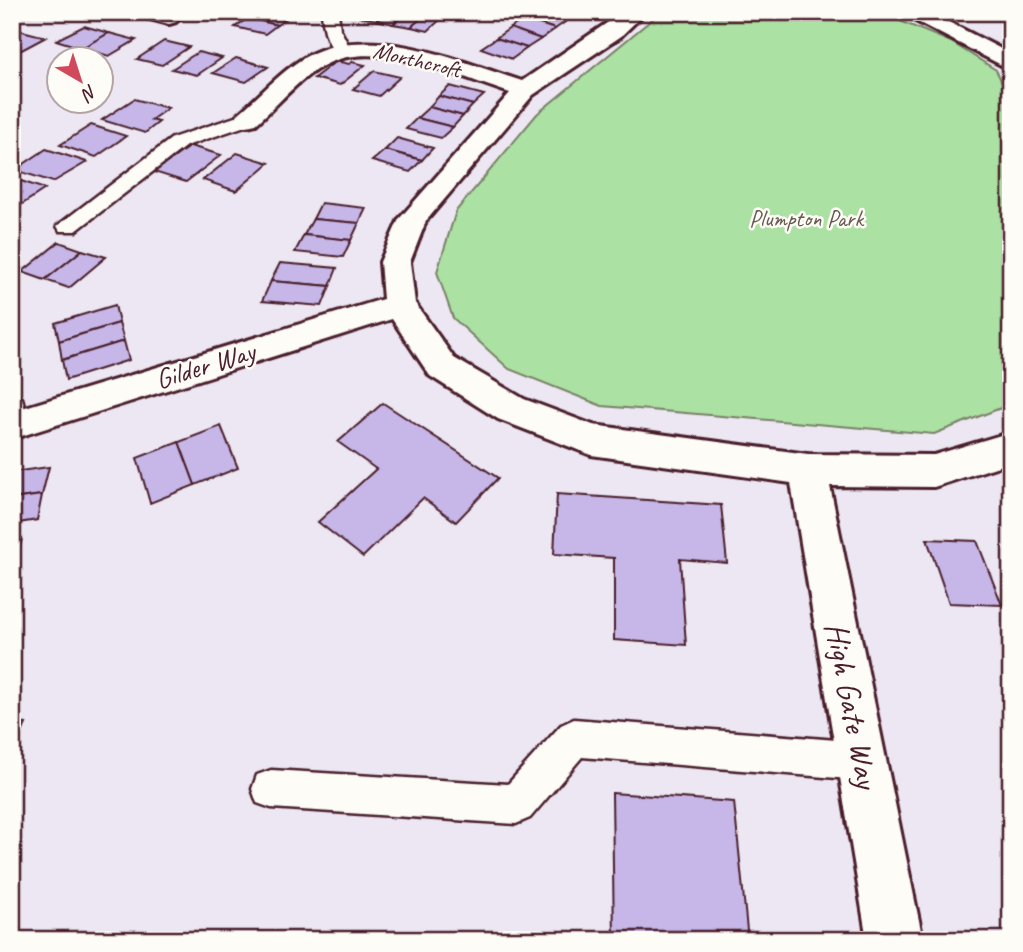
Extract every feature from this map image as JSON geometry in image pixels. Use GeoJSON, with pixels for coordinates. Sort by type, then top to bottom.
{"type":"FeatureCollection","features":[{"type":"Feature","properties":{"kind":"street"},"geometry":{"type":"LineString","coordinates":[[146,12],[169,18]]}},
{"type":"Feature","properties":{"kind":"street"},"geometry":{"type":"LineString","coordinates":[[636,12],[612,32],[525,90],[413,219],[395,262],[399,305],[442,366],[510,409],[592,440],[808,470],[934,471],[1011,447]]}},
{"type":"Feature","properties":{"kind":"street"},"geometry":{"type":"LineString","coordinates":[[914,12],[1011,63]]}},
{"type":"Feature","properties":{"kind":"street","name":"Morthcroft"},"geometry":{"type":"LineString","coordinates":[[247,119],[321,58],[342,50],[373,47],[392,49],[525,90]]}},
{"type":"Feature","properties":{"kind":"street","name":"Gilder Way"},"geometry":{"type":"LineString","coordinates":[[13,419],[399,305]]}},
{"type":"Feature","properties":{"kind":"street","name":"High Gate Way"},"geometry":{"type":"LineString","coordinates":[[808,470],[895,940]]}},
{"type":"Feature","properties":{"kind":"lane"},"geometry":{"type":"LineString","coordinates":[[330,12],[332,29],[342,50]]}},
{"type":"Feature","properties":{"kind":"lane"},"geometry":{"type":"LineString","coordinates":[[68,226],[178,142],[247,119]]}},
{"type":"Feature","properties":{"kind":"lane"},"geometry":{"type":"LineString","coordinates":[[271,789],[516,804],[574,738],[862,761]]}},
{"type":"Feature","properties":{"kind":"green space","name":"Plumpton Park"},"geometry":{"type":"Polygon","coordinates":[[[661,12],[844,12],[888,16],[951,42],[996,70],[1011,100],[1011,404],[934,434],[602,406],[509,369],[453,318],[437,272],[456,211],[537,114],[661,12]]]}},
{"type":"Feature","properties":{"kind":"building"},"geometry":{"type":"Polygon","coordinates":[[[257,12],[290,16],[277,25],[248,18],[257,12]]]}},
{"type":"Feature","properties":{"kind":"building"},"geometry":{"type":"Polygon","coordinates":[[[365,12],[386,12],[376,20],[360,17],[365,12]]]}},
{"type":"Feature","properties":{"kind":"building"},"geometry":{"type":"Polygon","coordinates":[[[386,12],[407,12],[393,24],[376,20],[386,12]]]}},
{"type":"Feature","properties":{"kind":"building"},"geometry":{"type":"Polygon","coordinates":[[[407,12],[426,14],[411,27],[393,24],[407,12]]]}},
{"type":"Feature","properties":{"kind":"building"},"geometry":{"type":"Polygon","coordinates":[[[535,12],[568,20],[555,29],[524,19],[535,12]]]}},
{"type":"Feature","properties":{"kind":"building"},"geometry":{"type":"Polygon","coordinates":[[[426,14],[443,17],[428,31],[411,27],[426,14]]]}},
{"type":"Feature","properties":{"kind":"building"},"geometry":{"type":"Polygon","coordinates":[[[248,18],[277,25],[265,34],[235,27],[248,18]]]}},
{"type":"Feature","properties":{"kind":"building"},"geometry":{"type":"Polygon","coordinates":[[[524,19],[555,29],[541,39],[510,28],[524,19]]]}},
{"type":"Feature","properties":{"kind":"building"},"geometry":{"type":"Polygon","coordinates":[[[84,26],[109,33],[86,46],[56,40],[84,26]]]}},
{"type":"Feature","properties":{"kind":"building"},"geometry":{"type":"Polygon","coordinates":[[[510,28],[541,39],[527,48],[496,38],[510,28]]]}},
{"type":"Feature","properties":{"kind":"building"},"geometry":{"type":"Polygon","coordinates":[[[18,30],[46,37],[18,52],[12,51],[12,33],[18,30]]]}},
{"type":"Feature","properties":{"kind":"building"},"geometry":{"type":"Polygon","coordinates":[[[109,33],[136,40],[116,52],[116,46],[86,46],[109,33]]]}},
{"type":"Feature","properties":{"kind":"building"},"geometry":{"type":"Polygon","coordinates":[[[496,38],[527,48],[512,59],[481,48],[496,38]]]}},
{"type":"Feature","properties":{"kind":"building"},"geometry":{"type":"Polygon","coordinates":[[[164,41],[189,47],[162,65],[137,59],[164,41]]]}},
{"type":"Feature","properties":{"kind":"building"},"geometry":{"type":"Polygon","coordinates":[[[198,52],[222,58],[197,75],[172,69],[198,52]]]}},
{"type":"Feature","properties":{"kind":"building"},"geometry":{"type":"Polygon","coordinates":[[[236,58],[268,67],[246,82],[213,73],[236,58]]]}},
{"type":"Feature","properties":{"kind":"building"},"geometry":{"type":"Polygon","coordinates":[[[336,61],[365,65],[340,85],[314,78],[336,61]]]}},
{"type":"Feature","properties":{"kind":"building"},"geometry":{"type":"Polygon","coordinates":[[[374,71],[400,77],[379,96],[353,89],[374,71]]]}},
{"type":"Feature","properties":{"kind":"building"},"geometry":{"type":"Polygon","coordinates":[[[450,86],[484,95],[473,105],[439,96],[450,86]]]}},
{"type":"Feature","properties":{"kind":"building"},"geometry":{"type":"Polygon","coordinates":[[[439,96],[473,105],[463,116],[429,107],[439,96]]]}},
{"type":"Feature","properties":{"kind":"building"},"geometry":{"type":"Polygon","coordinates":[[[134,99],[168,108],[151,120],[159,122],[145,133],[102,120],[108,116],[116,116],[116,111],[134,99]]]}},
{"type":"Feature","properties":{"kind":"building"},"geometry":{"type":"Polygon","coordinates":[[[429,107],[463,116],[453,127],[417,118],[429,107]]]}},
{"type":"Feature","properties":{"kind":"building"},"geometry":{"type":"Polygon","coordinates":[[[417,118],[453,127],[441,138],[406,129],[417,118]]]}},
{"type":"Feature","properties":{"kind":"building"},"geometry":{"type":"Polygon","coordinates":[[[91,125],[126,136],[96,157],[60,145],[91,125]]]}},
{"type":"Feature","properties":{"kind":"building"},"geometry":{"type":"Polygon","coordinates":[[[397,138],[433,148],[422,160],[385,150],[397,138]]]}},
{"type":"Feature","properties":{"kind":"building"},"geometry":{"type":"Polygon","coordinates":[[[190,146],[221,155],[186,182],[154,172],[190,146]]]}},
{"type":"Feature","properties":{"kind":"building"},"geometry":{"type":"Polygon","coordinates":[[[46,149],[87,162],[53,182],[15,170],[46,149]]]}},
{"type":"Feature","properties":{"kind":"building"},"geometry":{"type":"Polygon","coordinates":[[[385,150],[422,160],[410,172],[372,161],[385,150]]]}},
{"type":"Feature","properties":{"kind":"building"},"geometry":{"type":"Polygon","coordinates":[[[237,153],[269,163],[236,191],[203,180],[237,153]]]}},
{"type":"Feature","properties":{"kind":"building"},"geometry":{"type":"Polygon","coordinates":[[[12,178],[45,189],[12,211],[12,178]]]}},
{"type":"Feature","properties":{"kind":"building"},"geometry":{"type":"Polygon","coordinates":[[[321,203],[366,208],[359,223],[313,219],[321,203]]]}},
{"type":"Feature","properties":{"kind":"building"},"geometry":{"type":"Polygon","coordinates":[[[313,219],[359,223],[351,240],[304,235],[313,219]]]}},
{"type":"Feature","properties":{"kind":"building"},"geometry":{"type":"Polygon","coordinates":[[[304,235],[351,240],[343,257],[295,252],[304,235]]]}},
{"type":"Feature","properties":{"kind":"building"},"geometry":{"type":"Polygon","coordinates":[[[59,242],[82,250],[45,280],[22,272],[59,242]]]}},
{"type":"Feature","properties":{"kind":"building"},"geometry":{"type":"Polygon","coordinates":[[[82,250],[106,257],[69,288],[45,280],[82,250]]]}},
{"type":"Feature","properties":{"kind":"building"},"geometry":{"type":"Polygon","coordinates":[[[280,263],[337,268],[330,286],[271,281],[280,263]]]}},
{"type":"Feature","properties":{"kind":"building"},"geometry":{"type":"Polygon","coordinates":[[[271,281],[330,286],[322,306],[262,301],[271,281]]]}},
{"type":"Feature","properties":{"kind":"building"},"geometry":{"type":"Polygon","coordinates":[[[115,305],[119,323],[59,341],[55,323],[115,305]]]}},
{"type":"Feature","properties":{"kind":"building"},"geometry":{"type":"Polygon","coordinates":[[[119,323],[124,341],[62,360],[59,341],[119,323]]]}},
{"type":"Feature","properties":{"kind":"building"},"geometry":{"type":"Polygon","coordinates":[[[124,341],[129,360],[66,380],[62,360],[124,341]]]}},
{"type":"Feature","properties":{"kind":"building"},"geometry":{"type":"Polygon","coordinates":[[[383,403],[498,478],[456,522],[423,498],[363,557],[318,522],[376,469],[338,442],[383,403]]]}},
{"type":"Feature","properties":{"kind":"building"},"geometry":{"type":"Polygon","coordinates":[[[221,426],[238,468],[195,485],[179,442],[221,426]]]}},
{"type":"Feature","properties":{"kind":"building"},"geometry":{"type":"Polygon","coordinates":[[[179,442],[195,485],[150,503],[137,458],[179,442]]]}},
{"type":"Feature","properties":{"kind":"building"},"geometry":{"type":"Polygon","coordinates":[[[49,467],[42,495],[12,499],[12,472],[49,467]]]}},
{"type":"Feature","properties":{"kind":"building"},"geometry":{"type":"Polygon","coordinates":[[[557,494],[721,505],[727,563],[680,559],[686,645],[614,640],[614,558],[554,554],[557,494]]]}},
{"type":"Feature","properties":{"kind":"building"},"geometry":{"type":"Polygon","coordinates":[[[42,495],[37,520],[12,524],[12,499],[42,495]]]}},
{"type":"Feature","properties":{"kind":"building"},"geometry":{"type":"Polygon","coordinates":[[[22,538],[14,571],[12,572],[12,540],[22,538]]]}},
{"type":"Feature","properties":{"kind":"building"},"geometry":{"type":"Polygon","coordinates":[[[927,539],[977,541],[1002,605],[949,603],[927,539]]]}},
{"type":"Feature","properties":{"kind":"building"},"geometry":{"type":"Polygon","coordinates":[[[12,723],[26,724],[12,755],[12,723]]]}},
{"type":"Feature","properties":{"kind":"building"},"geometry":{"type":"Polygon","coordinates":[[[612,793],[734,802],[748,940],[614,940],[612,793]]]}}]}
